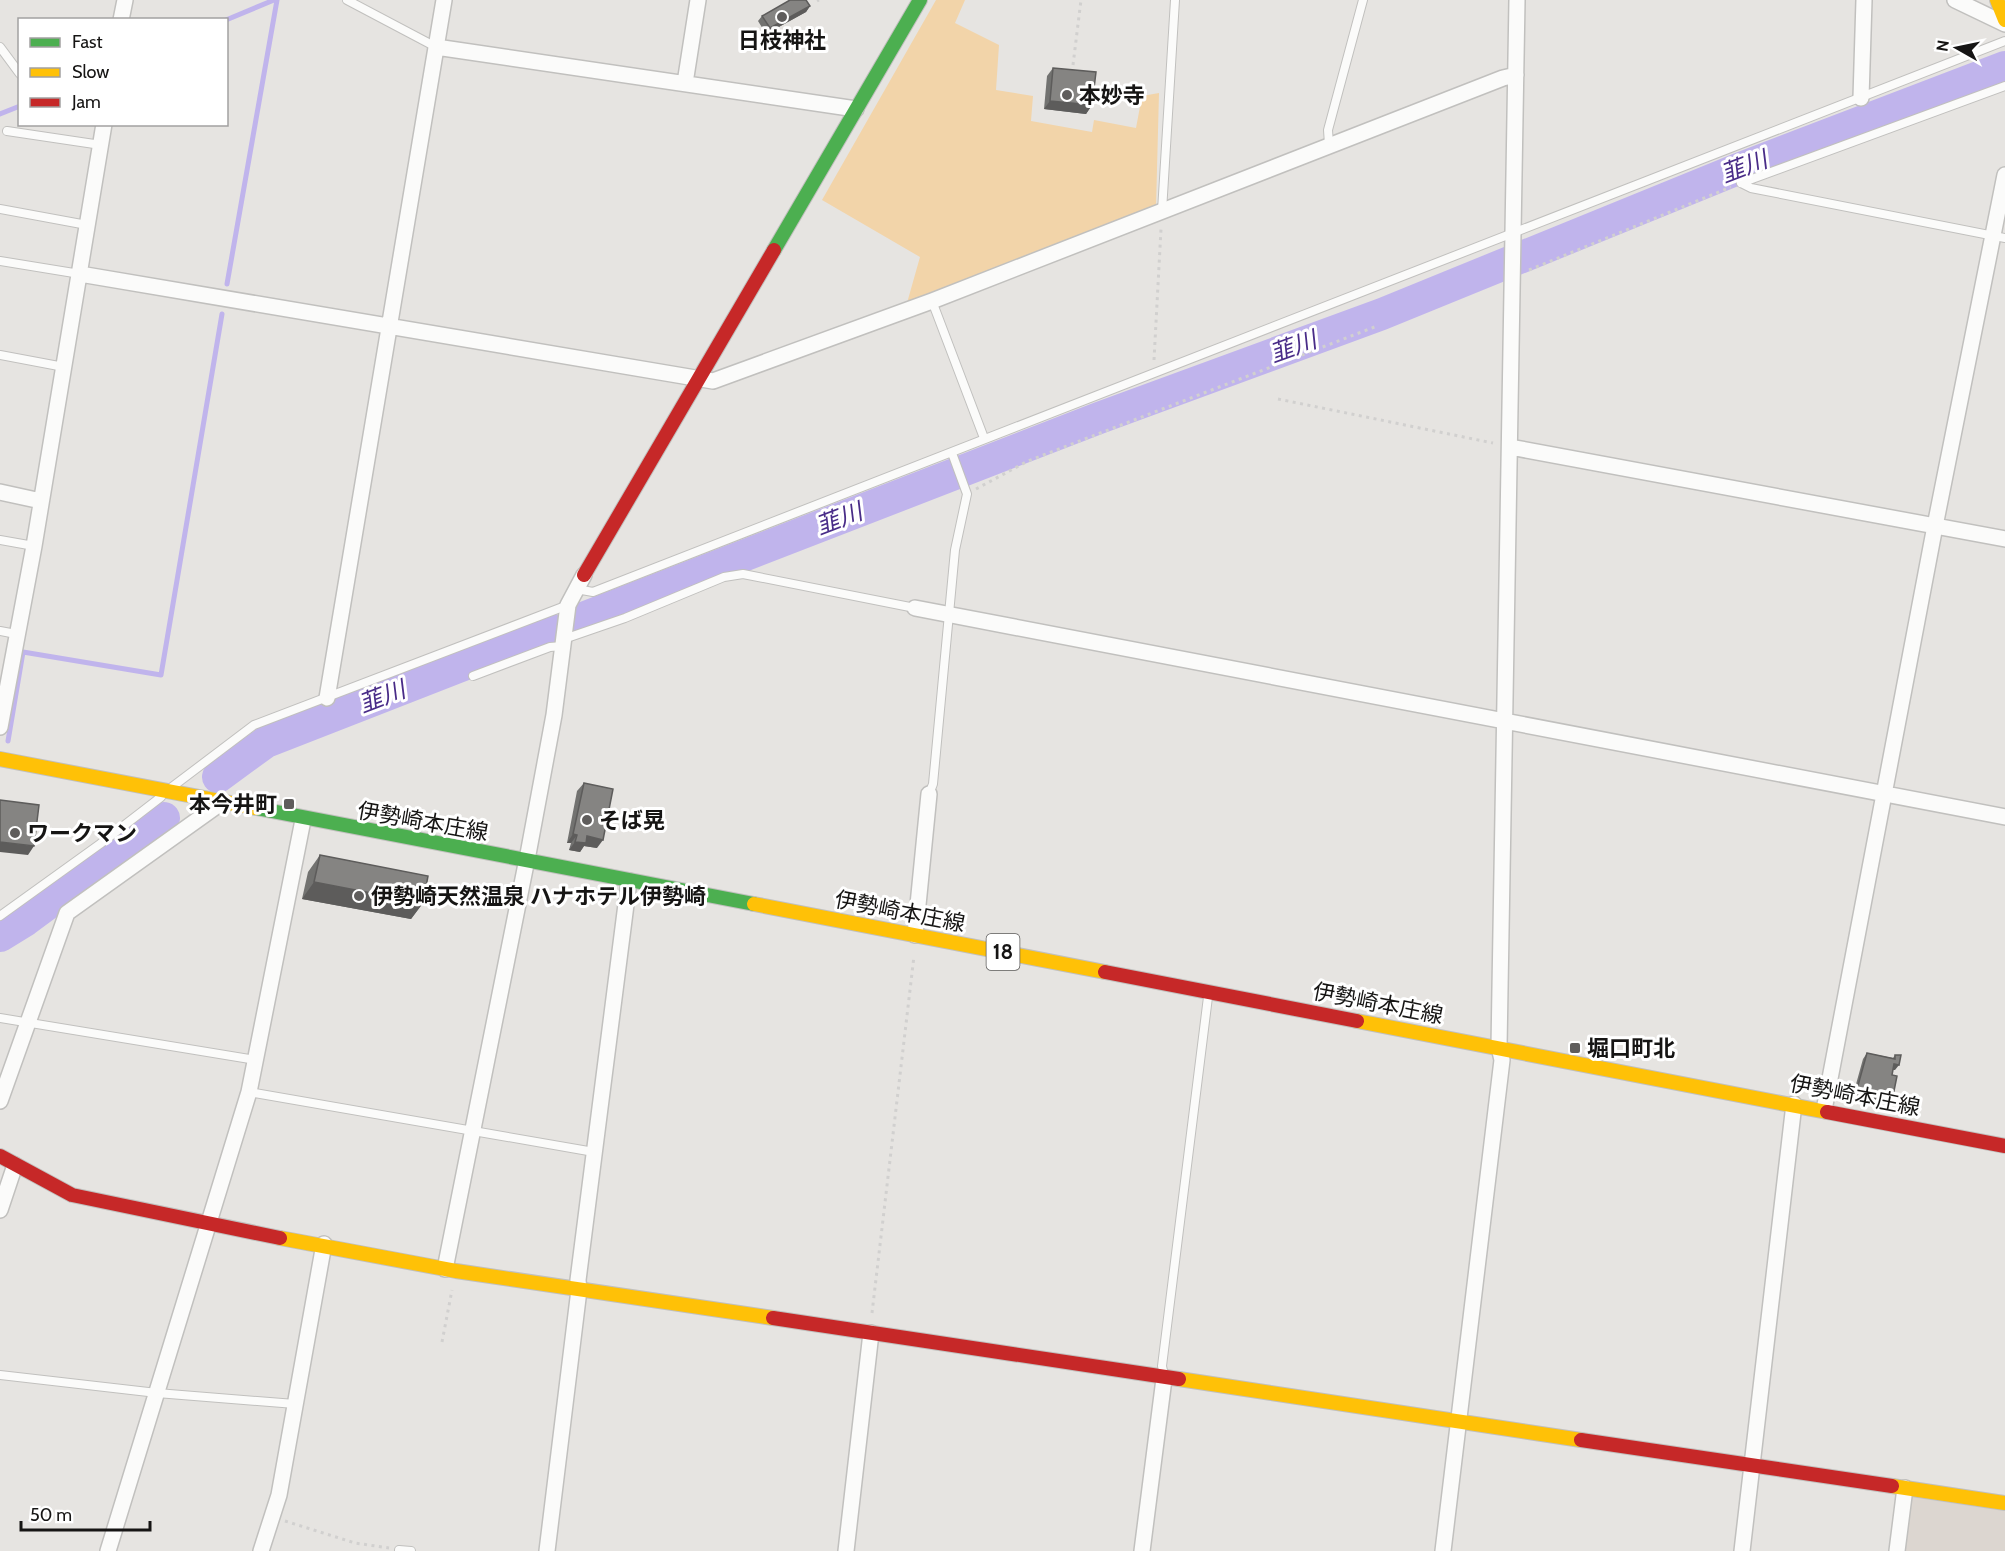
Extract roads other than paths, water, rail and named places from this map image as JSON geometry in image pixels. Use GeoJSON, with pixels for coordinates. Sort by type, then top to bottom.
{"type":"FeatureCollection","features":[{"type":"Feature","properties":{"kind":"street"},"geometry":{"type":"LineString","coordinates":[[121,18],[124,0]]}},
{"type":"Feature","properties":{"kind":"street"},"geometry":{"type":"LineString","coordinates":[[327,698],[387,326],[444,0]]}},
{"type":"Feature","properties":{"kind":"street"},"geometry":{"type":"LineString","coordinates":[[685,83],[698,0]]}},
{"type":"Feature","properties":{"kind":"street"},"geometry":{"type":"LineString","coordinates":[[450,1270],[473,1130],[554,715],[568,605],[920,0]]}},
{"type":"Feature","properties":{"kind":"street"},"geometry":{"type":"LineString","coordinates":[[1443,1551],[1502,1060],[1499,1047],[1510,447],[1510,275],[1517,0]]}},
{"type":"Feature","properties":{"kind":"street"},"geometry":{"type":"LineString","coordinates":[[1861,98],[1864,0]]}},
{"type":"Feature","properties":{"kind":"street"},"geometry":{"type":"LineString","coordinates":[[1955,0],[2005,22]]}},
{"type":"Feature","properties":{"kind":"street"},"geometry":{"type":"LineString","coordinates":[[1998,0],[2005,22]]}},
{"type":"Feature","properties":{"kind":"street"},"geometry":{"type":"LineString","coordinates":[[436,46],[856,109]]}},
{"type":"Feature","properties":{"kind":"street"},"geometry":{"type":"LineString","coordinates":[[80,274],[713,381],[932,301],[1329,144],[1516,75]]}},
{"type":"Feature","properties":{"kind":"street"},"geometry":{"type":"LineString","coordinates":[[0,728],[34,546],[104,126]]}},
{"type":"Feature","properties":{"kind":"street"},"geometry":{"type":"LineString","coordinates":[[1824,1110],[1882,795],[1935,526],[1999,237],[2005,175]]}},
{"type":"Feature","properties":{"kind":"street"},"geometry":{"type":"LineString","coordinates":[[1510,447],[2005,539]]}},
{"type":"Feature","properties":{"kind":"street"},"geometry":{"type":"LineString","coordinates":[[0,492],[41,501]]}},
{"type":"Feature","properties":{"kind":"street"},"geometry":{"type":"LineString","coordinates":[[915,608],[2005,817]]}},
{"type":"Feature","properties":{"kind":"street","name":"伊勢崎本庄線"},"geometry":{"type":"LineString","coordinates":[[0,759],[303,820],[915,935],[2005,1146]]}},
{"type":"Feature","properties":{"kind":"street"},"geometry":{"type":"LineString","coordinates":[[915,935],[929,795]]}},
{"type":"Feature","properties":{"kind":"street"},"geometry":{"type":"LineString","coordinates":[[0,1101],[67,913],[221,802]]}},
{"type":"Feature","properties":{"kind":"street"},"geometry":{"type":"LineString","coordinates":[[108,1551],[249,1092],[303,820]]}},
{"type":"Feature","properties":{"kind":"street"},"geometry":{"type":"LineString","coordinates":[[547,1551],[579,1290],[578,1280],[629,881]]}},
{"type":"Feature","properties":{"kind":"street"},"geometry":{"type":"LineString","coordinates":[[1742,1551],[1794,1104]]}},
{"type":"Feature","properties":{"kind":"street"},"geometry":{"type":"LineString","coordinates":[[0,1156],[72,1195],[450,1270],[1164,1379],[1458,1420],[2005,1503]]}},
{"type":"Feature","properties":{"kind":"street"},"geometry":{"type":"LineString","coordinates":[[0,1210],[15,1165]]}},
{"type":"Feature","properties":{"kind":"street"},"geometry":{"type":"LineString","coordinates":[[261,1551],[279,1495],[324,1245]]}},
{"type":"Feature","properties":{"kind":"street"},"geometry":{"type":"LineString","coordinates":[[846,1551],[871,1333]]}},
{"type":"Feature","properties":{"kind":"street"},"geometry":{"type":"LineString","coordinates":[[1142,1551],[1164,1379]]}},
{"type":"Feature","properties":{"kind":"street"},"geometry":{"type":"LineString","coordinates":[[1898,1551],[1905,1488]]}},
{"type":"Feature","properties":{"kind":"lane"},"geometry":{"type":"LineString","coordinates":[[347,0],[436,46]]}},
{"type":"Feature","properties":{"kind":"lane"},"geometry":{"type":"LineString","coordinates":[[1161,212],[1175,0]]}},
{"type":"Feature","properties":{"kind":"lane"},"geometry":{"type":"LineString","coordinates":[[1329,144],[1331,119],[1362,0]]}},
{"type":"Feature","properties":{"kind":"lane"},"geometry":{"type":"LineString","coordinates":[[576,589],[593,592],[953,455],[984,438],[1512,236],[1566,210],[2005,41]]}},
{"type":"Feature","properties":{"kind":"lane"},"geometry":{"type":"LineString","coordinates":[[0,47],[18,71]]}},
{"type":"Feature","properties":{"kind":"lane"},"geometry":{"type":"LineString","coordinates":[[1999,237],[1751,188],[1741,183],[2005,87]]}},
{"type":"Feature","properties":{"kind":"lane"},"geometry":{"type":"LineString","coordinates":[[7,131],[101,145]]}},
{"type":"Feature","properties":{"kind":"lane"},"geometry":{"type":"LineString","coordinates":[[0,209],[87,225]]}},
{"type":"Feature","properties":{"kind":"lane"},"geometry":{"type":"LineString","coordinates":[[0,261],[80,274]]}},
{"type":"Feature","properties":{"kind":"lane"},"geometry":{"type":"LineString","coordinates":[[932,301],[984,438]]}},
{"type":"Feature","properties":{"kind":"lane"},"geometry":{"type":"LineString","coordinates":[[0,355],[63,367]]}},
{"type":"Feature","properties":{"kind":"lane"},"geometry":{"type":"LineString","coordinates":[[929,795],[933,784],[955,550],[966,490],[953,455]]}},
{"type":"Feature","properties":{"kind":"lane"},"geometry":{"type":"LineString","coordinates":[[0,540],[34,546]]}},
{"type":"Feature","properties":{"kind":"lane"},"geometry":{"type":"LineString","coordinates":[[473,676],[563,643],[724,577],[743,574],[915,608]]}},
{"type":"Feature","properties":{"kind":"lane"},"geometry":{"type":"LineString","coordinates":[[0,916],[100,844],[254,725],[568,605]]}},
{"type":"Feature","properties":{"kind":"lane"},"geometry":{"type":"LineString","coordinates":[[0,630],[16,633]]}},
{"type":"Feature","properties":{"kind":"lane"},"geometry":{"type":"LineString","coordinates":[[1164,1379],[1162,1366],[1209,992]]}},
{"type":"Feature","properties":{"kind":"lane"},"geometry":{"type":"LineString","coordinates":[[0,1018],[256,1060]]}},
{"type":"Feature","properties":{"kind":"lane"},"geometry":{"type":"LineString","coordinates":[[249,1092],[594,1152]]}},
{"type":"Feature","properties":{"kind":"lane"},"geometry":{"type":"LineString","coordinates":[[0,1375],[157,1393],[295,1404]]}},
{"type":"Feature","properties":{"kind":"lane"},"geometry":{"type":"LineString","coordinates":[[399,1550],[411,1551]]}},
{"type":"Feature","properties":{"kind":"waterway"},"geometry":{"type":"LineString","coordinates":[[228,19],[274,0]]}},
{"type":"Feature","properties":{"kind":"waterway"},"geometry":{"type":"LineString","coordinates":[[227,284],[277,0]]}},
{"type":"Feature","properties":{"kind":"waterway","name":"韮川"},"geometry":{"type":"LineString","coordinates":[[578,620],[1099,418],[1382,314],[1738,169],[2005,67]]}},
{"type":"Feature","properties":{"kind":"waterway"},"geometry":{"type":"LineString","coordinates":[[0,114],[18,107]]}},
{"type":"Feature","properties":{"kind":"waterway"},"geometry":{"type":"LineString","coordinates":[[8,741],[23,652],[161,675],[222,314]]}},
{"type":"Feature","properties":{"kind":"waterway","name":"韮川"},"geometry":{"type":"LineString","coordinates":[[218,777],[266,742],[553,630]]}},
{"type":"Feature","properties":{"kind":"waterway","name":"韮川"},"geometry":{"type":"LineString","coordinates":[[0,936],[26,920],[164,818]]}},
{"type":"Feature","properties":{"kind":"place","name":"日枝神社"},"geometry":{"type":"Point","coordinates":[782,17]}},
{"type":"Feature","properties":{"kind":"place","name":"本妙寺"},"geometry":{"type":"Point","coordinates":[1067,95]}},
{"type":"Feature","properties":{"kind":"place","name":"本今井町"},"geometry":{"type":"Point","coordinates":[289,804]}},
{"type":"Feature","properties":{"kind":"place","name":"そば晃"},"geometry":{"type":"Point","coordinates":[587,820]}},
{"type":"Feature","properties":{"kind":"place","name":"ワークマン"},"geometry":{"type":"Point","coordinates":[15,833]}},
{"type":"Feature","properties":{"kind":"place","name":"伊勢崎天然温泉 ハナホテル伊勢崎"},"geometry":{"type":"Point","coordinates":[359,896]}},
{"type":"Feature","properties":{"kind":"place","name":"堀口町北"},"geometry":{"type":"Point","coordinates":[1575,1048]}}]}
